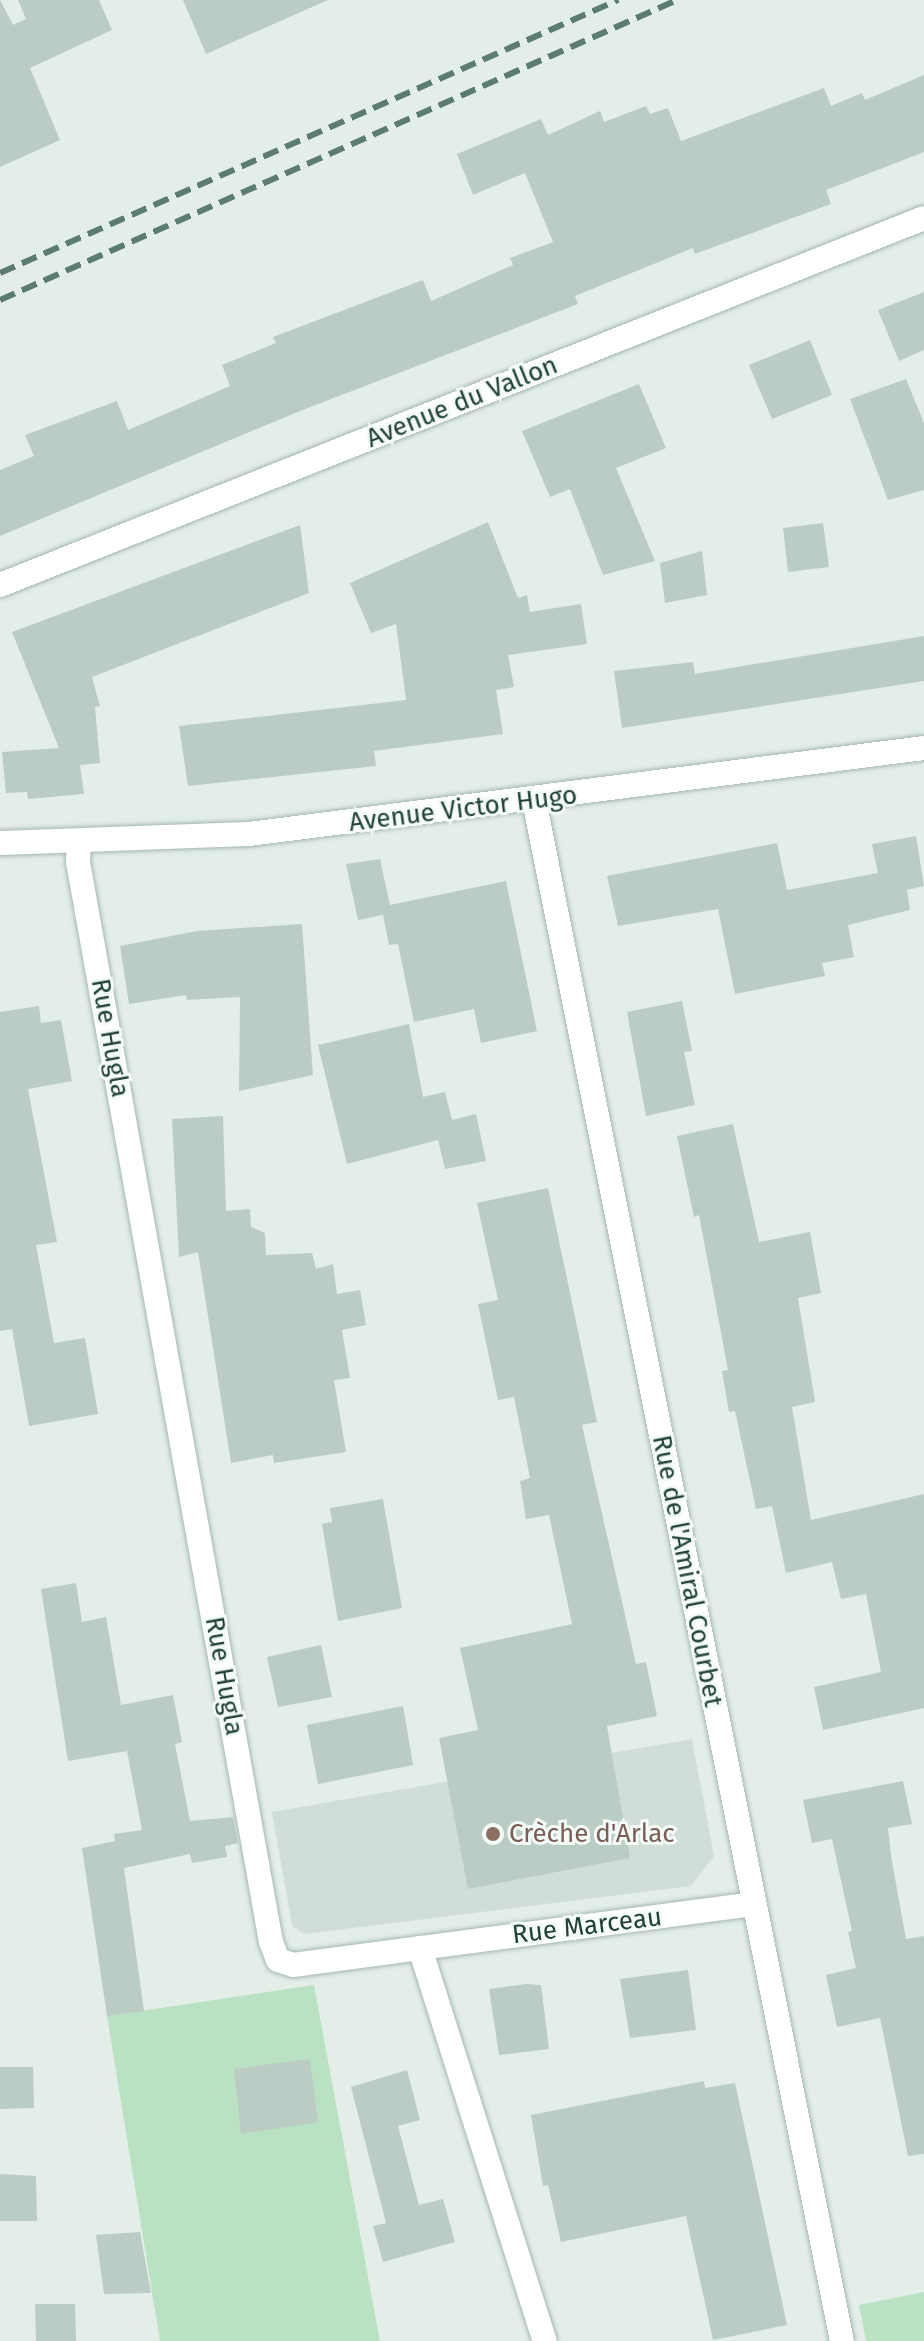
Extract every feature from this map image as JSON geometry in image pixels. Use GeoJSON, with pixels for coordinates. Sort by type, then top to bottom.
{"type":"FeatureCollection","features":[{"type":"Feature","properties":{"kind":"street","name":"Avenue du Vallon"},"geometry":{"type":"LineString","coordinates":[[0,585],[924,218]]}},
{"type":"Feature","properties":{"kind":"street","name":"Avenue Victor Hugo"},"geometry":{"type":"LineString","coordinates":[[0,843],[249,834],[924,748]]}},
{"type":"Feature","properties":{"kind":"street","name":"Rue de l'Amiral Courbet"},"geometry":{"type":"LineString","coordinates":[[534,800],[842,2341]]}},
{"type":"Feature","properties":{"kind":"street","name":"Rue Hugla"},"geometry":{"type":"LineString","coordinates":[[79,842],[78,862],[271,1942],[278,1960],[293,1965],[420,1948]]}},
{"type":"Feature","properties":{"kind":"street","name":"Rue Marceau"},"geometry":{"type":"LineString","coordinates":[[420,1948],[754,1904]]}},
{"type":"Feature","properties":{"kind":"street"},"geometry":{"type":"LineString","coordinates":[[420,1948],[545,2341]]}},
{"type":"Feature","properties":{"kind":"shaded area","name":"Crèche d'Arlac"},"geometry":{"type":"Polygon","coordinates":[[[692,1739],[714,1856],[691,1886],[304,1934],[292,1926],[272,1812],[692,1739]]]}},
{"type":"Feature","properties":{"kind":"green space"},"geometry":{"type":"Polygon","coordinates":[[[314,1985],[380,2341],[160,2341],[107,2016],[314,1985]]]}},
{"type":"Feature","properties":{"kind":"green space"},"geometry":{"type":"Polygon","coordinates":[[[924,2292],[924,2341],[866,2341],[859,2305],[924,2292]]]}},
{"type":"Feature","properties":{"kind":"building"},"geometry":{"type":"Polygon","coordinates":[[[0,0],[13,25],[26,19],[18,0],[99,0],[112,30],[30,68],[60,140],[0,167],[0,0]]]}},
{"type":"Feature","properties":{"kind":"building"},"geometry":{"type":"Polygon","coordinates":[[[183,0],[328,0],[206,54],[183,0]]]}},
{"type":"Feature","properties":{"kind":"building"},"geometry":{"type":"Polygon","coordinates":[[[924,75],[924,152],[826,190],[831,204],[695,254],[693,248],[575,296],[578,304],[300,411],[0,536],[0,470],[34,456],[25,435],[117,401],[128,430],[230,386],[222,365],[276,343],[273,337],[423,280],[431,301],[513,265],[510,258],[553,242],[525,173],[473,195],[457,154],[541,119],[548,135],[600,111],[604,122],[646,106],[650,114],[668,108],[681,141],[824,88],[831,106],[862,93],[865,100],[924,75]]]}},
{"type":"Feature","properties":{"kind":"building"},"geometry":{"type":"Polygon","coordinates":[[[924,292],[924,350],[899,361],[878,310],[924,292]]]}},
{"type":"Feature","properties":{"kind":"building"},"geometry":{"type":"Polygon","coordinates":[[[810,340],[832,395],[772,419],[749,365],[810,340]]]}},
{"type":"Feature","properties":{"kind":"building"},"geometry":{"type":"Polygon","coordinates":[[[906,379],[924,423],[924,490],[888,500],[850,399],[906,379]]]}},
{"type":"Feature","properties":{"kind":"building"},"geometry":{"type":"Polygon","coordinates":[[[639,384],[666,448],[616,468],[655,561],[603,575],[570,489],[550,497],[522,431],[639,384]]]}},
{"type":"Feature","properties":{"kind":"building"},"geometry":{"type":"Polygon","coordinates":[[[488,522],[518,598],[527,595],[530,612],[581,604],[587,644],[508,655],[514,687],[496,690],[503,734],[374,751],[376,766],[188,786],[179,726],[406,700],[396,624],[371,633],[350,583],[488,522]]]}},
{"type":"Feature","properties":{"kind":"building"},"geometry":{"type":"Polygon","coordinates":[[[823,523],[829,567],[788,572],[783,528],[823,523]]]}},
{"type":"Feature","properties":{"kind":"building"},"geometry":{"type":"Polygon","coordinates":[[[300,525],[309,593],[92,677],[100,706],[95,707],[100,763],[80,765],[84,794],[28,799],[27,792],[6,793],[2,752],[59,748],[12,632],[300,525]]]}},
{"type":"Feature","properties":{"kind":"building"},"geometry":{"type":"Polygon","coordinates":[[[702,551],[707,595],[665,603],[660,563],[702,551]]]}},
{"type":"Feature","properties":{"kind":"building"},"geometry":{"type":"Polygon","coordinates":[[[924,636],[924,681],[622,728],[614,671],[693,662],[695,674],[924,636]]]}},
{"type":"Feature","properties":{"kind":"building"},"geometry":{"type":"Polygon","coordinates":[[[916,836],[924,886],[907,890],[910,910],[848,925],[854,957],[822,963],[825,976],[735,994],[718,909],[618,926],[607,876],[777,843],[787,890],[878,873],[872,844],[916,836]]]}},
{"type":"Feature","properties":{"kind":"building"},"geometry":{"type":"Polygon","coordinates":[[[380,859],[390,905],[506,881],[537,1031],[481,1043],[474,1009],[414,1022],[398,944],[389,945],[383,915],[358,920],[346,864],[380,859]]]}},
{"type":"Feature","properties":{"kind":"building"},"geometry":{"type":"Polygon","coordinates":[[[302,924],[313,1075],[239,1091],[240,997],[187,1000],[186,995],[129,1004],[120,946],[197,931],[302,924]]]}},
{"type":"Feature","properties":{"kind":"building"},"geometry":{"type":"Polygon","coordinates":[[[682,1001],[692,1051],[684,1052],[695,1105],[646,1116],[627,1012],[682,1001]]]}},
{"type":"Feature","properties":{"kind":"building"},"geometry":{"type":"Polygon","coordinates":[[[39,1006],[41,1023],[61,1020],[72,1081],[28,1089],[57,1242],[36,1245],[54,1343],[85,1338],[98,1414],[29,1426],[12,1329],[0,1331],[0,1012],[39,1006]]]}},
{"type":"Feature","properties":{"kind":"building"},"geometry":{"type":"Polygon","coordinates":[[[409,1024],[423,1097],[445,1092],[452,1120],[476,1114],[486,1161],[445,1169],[438,1140],[347,1164],[318,1045],[409,1024]]]}},
{"type":"Feature","properties":{"kind":"building"},"geometry":{"type":"Polygon","coordinates":[[[223,1116],[226,1211],[250,1209],[251,1227],[265,1233],[266,1255],[312,1253],[316,1269],[333,1264],[337,1294],[360,1290],[366,1325],[342,1330],[350,1378],[334,1380],[346,1452],[274,1463],[273,1455],[231,1463],[198,1252],[179,1257],[172,1119],[223,1116]]]}},
{"type":"Feature","properties":{"kind":"building"},"geometry":{"type":"Polygon","coordinates":[[[733,1124],[759,1242],[810,1232],[821,1293],[798,1298],[815,1402],[792,1407],[811,1520],[924,1494],[924,1708],[823,1730],[814,1687],[881,1672],[866,1594],[841,1599],[832,1562],[786,1573],[772,1506],[756,1509],[735,1411],[729,1412],[722,1371],[728,1370],[699,1215],[694,1217],[677,1136],[733,1124]]]}},
{"type":"Feature","properties":{"kind":"building"},"geometry":{"type":"Polygon","coordinates":[[[548,1188],[597,1422],[582,1425],[636,1664],[646,1662],[657,1716],[607,1726],[630,1858],[468,1889],[439,1738],[478,1730],[460,1648],[572,1624],[549,1515],[526,1519],[520,1481],[530,1478],[514,1397],[498,1400],[478,1304],[498,1300],[477,1203],[548,1188]]]}},
{"type":"Feature","properties":{"kind":"building"},"geometry":{"type":"Polygon","coordinates":[[[383,1499],[402,1608],[338,1621],[322,1524],[332,1522],[330,1508],[383,1499]]]}},
{"type":"Feature","properties":{"kind":"building"},"geometry":{"type":"Polygon","coordinates":[[[76,1583],[82,1622],[106,1617],[121,1705],[173,1695],[182,1742],[175,1744],[190,1821],[233,1817],[238,1843],[225,1846],[227,1857],[192,1863],[190,1854],[124,1868],[144,2011],[107,2016],[82,1848],[115,1841],[114,1834],[142,1830],[127,1751],[68,1761],[41,1589],[76,1583]]]}},
{"type":"Feature","properties":{"kind":"building"},"geometry":{"type":"Polygon","coordinates":[[[321,1645],[332,1697],[278,1707],[267,1657],[321,1645]]]}},
{"type":"Feature","properties":{"kind":"building"},"geometry":{"type":"Polygon","coordinates":[[[403,1706],[413,1765],[318,1784],[307,1725],[403,1706]]]}},
{"type":"Feature","properties":{"kind":"building"},"geometry":{"type":"Polygon","coordinates":[[[903,1781],[912,1824],[888,1828],[891,1856],[906,1939],[924,1936],[924,2154],[908,2156],[880,2018],[837,2027],[826,1975],[856,1968],[848,1932],[852,1931],[832,1839],[812,1843],[803,1800],[903,1781]]]}},
{"type":"Feature","properties":{"kind":"building"},"geometry":{"type":"Polygon","coordinates":[[[688,1970],[696,2030],[630,2038],[620,1979],[688,1970]]]}},
{"type":"Feature","properties":{"kind":"building"},"geometry":{"type":"Polygon","coordinates":[[[541,1985],[549,2049],[499,2055],[489,1989],[541,1985]]]}},
{"type":"Feature","properties":{"kind":"building"},"geometry":{"type":"Polygon","coordinates":[[[310,2059],[318,2122],[241,2134],[234,2069],[310,2059]]]}},
{"type":"Feature","properties":{"kind":"building"},"geometry":{"type":"Polygon","coordinates":[[[0,2067],[33,2067],[34,2108],[0,2109],[0,2067]]]}},
{"type":"Feature","properties":{"kind":"building"},"geometry":{"type":"Polygon","coordinates":[[[407,2070],[420,2120],[398,2126],[419,2205],[443,2199],[455,2242],[383,2262],[373,2226],[386,2223],[351,2087],[407,2070]]]}},
{"type":"Feature","properties":{"kind":"building"},"geometry":{"type":"Polygon","coordinates":[[[704,2081],[705,2088],[735,2083],[787,2325],[713,2340],[686,2216],[561,2242],[548,2185],[543,2186],[531,2115],[704,2081]]]}},
{"type":"Feature","properties":{"kind":"building"},"geometry":{"type":"Polygon","coordinates":[[[0,2174],[36,2176],[37,2221],[0,2221],[0,2174]]]}},
{"type":"Feature","properties":{"kind":"building"},"geometry":{"type":"Polygon","coordinates":[[[140,2232],[151,2293],[104,2294],[96,2235],[140,2232]]]}},
{"type":"Feature","properties":{"kind":"building"},"geometry":{"type":"Polygon","coordinates":[[[35,2304],[75,2304],[76,2341],[36,2341],[35,2304]]]}},
{"type":"Feature","properties":{"kind":"railway"},"geometry":{"type":"LineString","coordinates":[[0,273],[618,0]]}},
{"type":"Feature","properties":{"kind":"railway"},"geometry":{"type":"LineString","coordinates":[[0,300],[677,0]]}},
{"type":"Feature","properties":{"kind":"place","name":"Crèche d'Arlac"},"geometry":{"type":"Point","coordinates":[493,1834]}}]}
